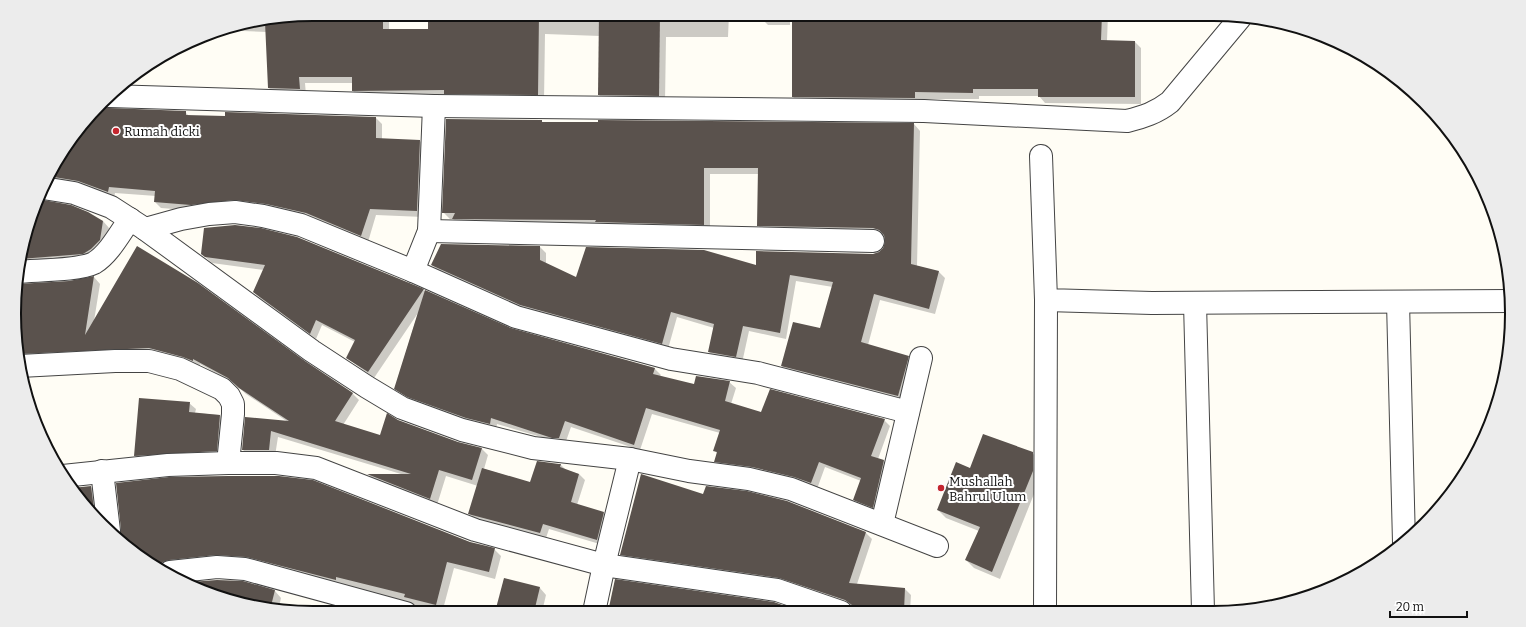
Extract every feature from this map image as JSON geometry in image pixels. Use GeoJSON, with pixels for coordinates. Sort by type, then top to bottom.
{"type":"FeatureCollection","features":[{"type":"Feature","properties":{"kind":"street"},"geometry":{"type":"LineString","coordinates":[[119,96],[434,106],[924,111],[1126,120],[1144,117],[1159,111],[1170,102],[1236,22]]}},
{"type":"Feature","properties":{"kind":"street"},"geometry":{"type":"LineString","coordinates":[[413,271],[429,230],[434,106]]}},
{"type":"Feature","properties":{"kind":"street"},"geometry":{"type":"LineString","coordinates":[[1041,156],[1046,300],[1045,606]]}},
{"type":"Feature","properties":{"kind":"street"},"geometry":{"type":"LineString","coordinates":[[49,189],[74,193],[111,208],[138,224],[312,351],[402,408],[462,430],[533,448],[630,460],[689,471],[749,479],[791,489],[937,546]]}},
{"type":"Feature","properties":{"kind":"street"},"geometry":{"type":"LineString","coordinates":[[25,271],[82,267],[94,262],[104,255],[138,224],[208,214],[235,212],[263,216],[301,225],[413,271],[516,317],[671,359],[758,373],[908,412]]}},
{"type":"Feature","properties":{"kind":"street"},"geometry":{"type":"LineString","coordinates":[[429,230],[873,241]]}},
{"type":"Feature","properties":{"kind":"street"},"geometry":{"type":"LineString","coordinates":[[1046,300],[1195,303],[1504,301]]}},
{"type":"Feature","properties":{"kind":"street"},"geometry":{"type":"LineString","coordinates":[[1398,302],[1404,534]]}},
{"type":"Feature","properties":{"kind":"street"},"geometry":{"type":"LineString","coordinates":[[1195,303],[1203,606]]}},
{"type":"Feature","properties":{"kind":"street"},"geometry":{"type":"LineString","coordinates":[[882,524],[921,358]]}},
{"type":"Feature","properties":{"kind":"street"},"geometry":{"type":"LineString","coordinates":[[26,366],[114,361],[149,361],[180,369],[222,389],[229,396],[233,414],[228,463]]}},
{"type":"Feature","properties":{"kind":"street"},"geometry":{"type":"LineString","coordinates":[[595,606],[630,460]]}},
{"type":"Feature","properties":{"kind":"street"},"geometry":{"type":"LineString","coordinates":[[69,475],[102,471],[228,463],[276,463],[316,468],[475,530],[604,565],[777,590],[824,606]]}},
{"type":"Feature","properties":{"kind":"street"},"geometry":{"type":"LineString","coordinates":[[102,471],[108,521]]}},
{"type":"Feature","properties":{"kind":"street"},"geometry":{"type":"LineString","coordinates":[[175,571],[217,566],[245,569],[380,606]]}},
{"type":"Feature","properties":{"kind":"building"},"geometry":{"type":"Polygon","coordinates":[[[314,21],[383,21],[383,29],[428,29],[428,21],[539,21],[538,95],[444,94],[444,90],[352,91],[352,77],[299,77],[300,89],[268,88],[265,26],[314,21]]]}},
{"type":"Feature","properties":{"kind":"building"},"geometry":{"type":"Polygon","coordinates":[[[599,21],[660,21],[659,96],[598,95],[599,21]]]}},
{"type":"Feature","properties":{"kind":"building"},"geometry":{"type":"Polygon","coordinates":[[[1102,21],[1101,40],[1135,41],[1135,97],[1038,97],[1038,89],[973,89],[973,93],[915,92],[915,98],[792,97],[792,22],[1102,21]]]}},
{"type":"Feature","properties":{"kind":"building"},"geometry":{"type":"Polygon","coordinates":[[[107,107],[186,111],[186,115],[225,116],[225,112],[376,117],[376,138],[420,140],[417,211],[370,209],[361,236],[306,213],[266,204],[234,200],[191,205],[154,202],[155,191],[109,187],[108,192],[78,181],[55,177],[81,135],[107,107]]]}},
{"type":"Feature","properties":{"kind":"building"},"geometry":{"type":"Polygon","coordinates":[[[446,119],[542,120],[542,122],[598,122],[598,120],[914,123],[911,264],[939,271],[929,309],[874,294],[861,342],[909,356],[898,396],[781,366],[793,322],[820,328],[833,282],[790,275],[780,333],[743,326],[736,357],[708,352],[714,324],[671,312],[662,344],[520,305],[431,265],[441,244],[540,246],[540,260],[576,277],[586,247],[704,250],[756,265],[756,251],[873,254],[879,252],[883,248],[885,242],[884,235],[879,230],[873,228],[757,226],[758,168],[704,168],[704,225],[595,222],[596,220],[452,219],[455,213],[442,213],[446,119]]]}},
{"type":"Feature","properties":{"kind":"building"},"geometry":{"type":"Polygon","coordinates":[[[44,200],[71,205],[88,212],[103,221],[100,240],[91,249],[83,254],[27,258],[31,238],[44,200]]]}},
{"type":"Feature","properties":{"kind":"building"},"geometry":{"type":"Polygon","coordinates":[[[235,225],[261,228],[297,237],[424,289],[368,372],[346,358],[355,340],[316,320],[310,334],[253,292],[265,265],[205,257],[201,254],[204,228],[235,225]]]}},
{"type":"Feature","properties":{"kind":"building"},"geometry":{"type":"Polygon","coordinates":[[[137,246],[198,283],[305,361],[353,393],[335,421],[380,435],[387,413],[398,420],[458,442],[482,448],[472,480],[439,470],[430,499],[367,474],[411,474],[271,431],[269,450],[242,450],[245,417],[289,421],[239,388],[228,378],[193,359],[193,361],[149,348],[24,354],[21,314],[23,284],[69,281],[94,276],[85,335],[137,246]]]}},
{"type":"Feature","properties":{"kind":"building"},"geometry":{"type":"Polygon","coordinates":[[[425,290],[511,328],[655,368],[653,374],[694,384],[696,376],[730,381],[725,401],[761,412],[770,389],[885,419],[871,456],[884,460],[873,508],[853,500],[861,478],[819,462],[811,483],[794,477],[752,467],[714,462],[717,452],[713,451],[720,430],[646,408],[634,445],[565,421],[559,438],[552,438],[491,418],[490,424],[466,418],[407,397],[394,389],[425,290]]]}},
{"type":"Feature","properties":{"kind":"building"},"geometry":{"type":"Polygon","coordinates":[[[139,398],[190,402],[189,412],[220,415],[217,451],[134,456],[139,398]]]}},
{"type":"Feature","properties":{"kind":"building"},"geometry":{"type":"Polygon","coordinates":[[[983,434],[1033,452],[1033,471],[992,572],[965,560],[980,527],[937,510],[956,462],[970,468],[983,434]]]}},
{"type":"Feature","properties":{"kind":"building"},"geometry":{"type":"Polygon","coordinates":[[[537,461],[561,464],[560,467],[579,474],[571,502],[604,512],[597,540],[543,524],[540,533],[468,514],[482,468],[530,482],[537,461]]]}},
{"type":"Feature","properties":{"kind":"building"},"geometry":{"type":"Polygon","coordinates":[[[641,474],[703,494],[706,486],[747,491],[787,501],[866,532],[849,583],[905,588],[904,606],[853,606],[845,600],[779,578],[620,555],[641,474]]]}},
{"type":"Feature","properties":{"kind":"building"},"geometry":{"type":"Polygon","coordinates":[[[279,476],[313,480],[470,542],[495,548],[489,572],[447,562],[436,605],[404,597],[405,594],[336,577],[336,580],[246,557],[216,555],[169,560],[161,564],[135,546],[120,532],[116,483],[169,477],[279,476]]]}},
{"type":"Feature","properties":{"kind":"building"},"geometry":{"type":"Polygon","coordinates":[[[91,486],[94,505],[81,492],[78,487],[91,486]]]}},
{"type":"Feature","properties":{"kind":"building"},"geometry":{"type":"Polygon","coordinates":[[[504,578],[540,587],[535,606],[497,606],[504,578]]]}},
{"type":"Feature","properties":{"kind":"building"},"geometry":{"type":"Polygon","coordinates":[[[615,579],[774,602],[785,606],[609,606],[615,579]]]}},
{"type":"Feature","properties":{"kind":"building"},"geometry":{"type":"Polygon","coordinates":[[[217,580],[243,581],[275,590],[272,603],[238,596],[196,582],[217,580]]]}},
{"type":"Feature","properties":{"kind":"place","name":"Rumah dicki"},"geometry":{"type":"Point","coordinates":[116,131]}},
{"type":"Feature","properties":{"kind":"place","name":"Mushallah Bahrul Ulum"},"geometry":{"type":"Point","coordinates":[941,488]}}]}
